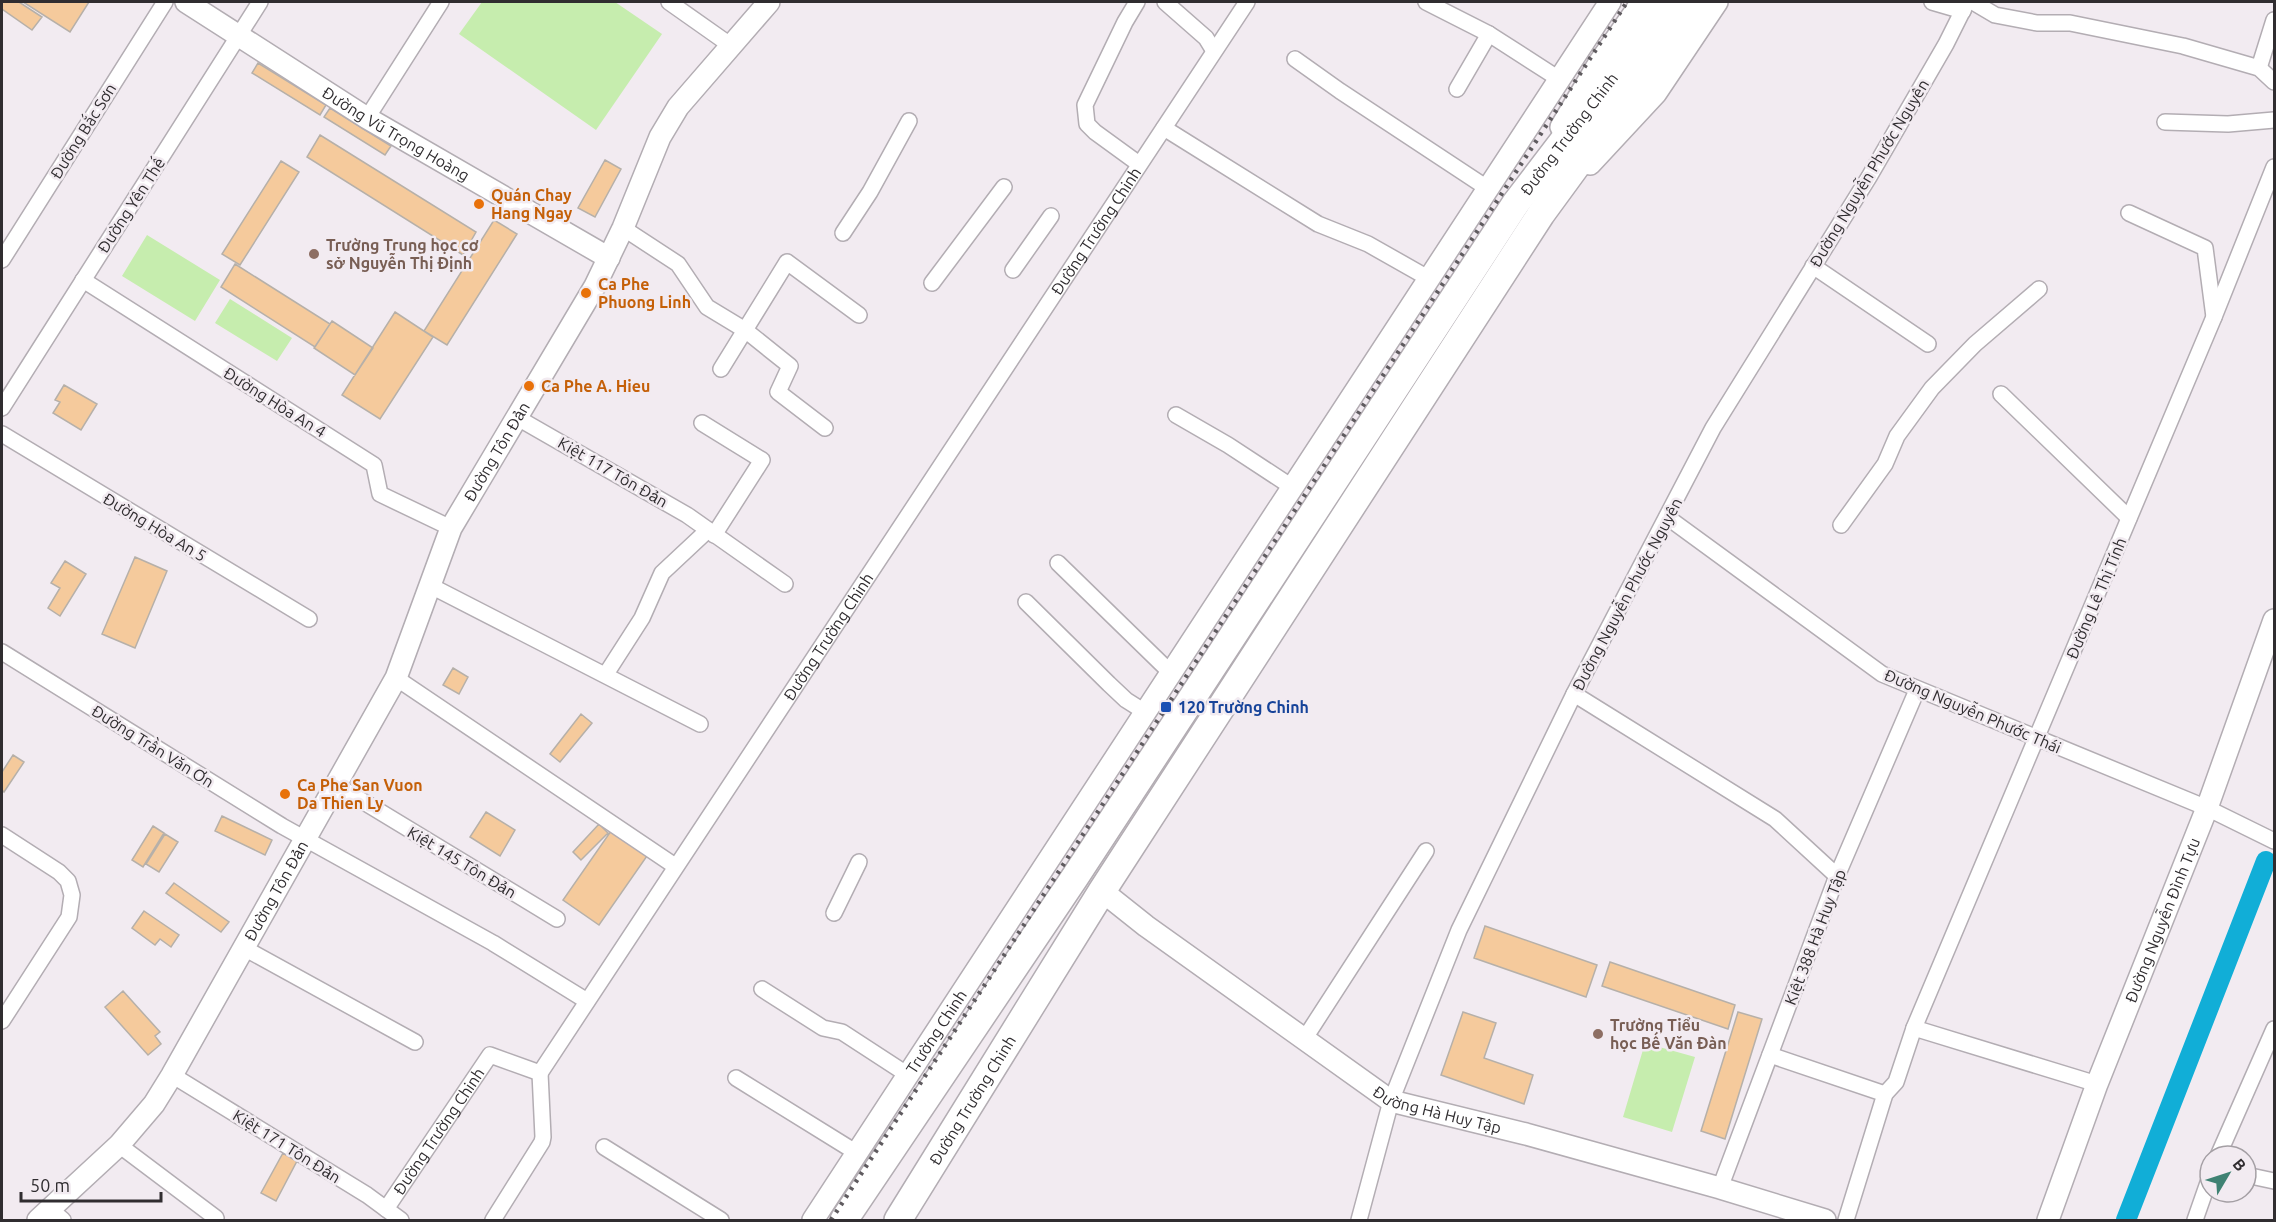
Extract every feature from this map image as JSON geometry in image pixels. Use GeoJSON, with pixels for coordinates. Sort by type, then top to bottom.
{"type":"FeatureCollection","features":[{"type":"Feature","properties":{"kind":"highway"},"geometry":{"type":"LineString","coordinates":[[1652,44],[1668,2]]}},
{"type":"Feature","properties":{"kind":"highway"},"geometry":{"type":"LineString","coordinates":[[1652,44],[1696,2]]}},
{"type":"Feature","properties":{"kind":"highway","name":"Đường Trường Chinh"},"geometry":{"type":"LineString","coordinates":[[844,1221],[1075,877],[1516,203],[1652,44]]}},
{"type":"Feature","properties":{"kind":"highway","name":"Đường Trường Chinh"},"geometry":{"type":"LineString","coordinates":[[898,1221],[1101,891],[1652,44]]}},
{"type":"Feature","properties":{"kind":"street","name":"Đường Bắc Sơn"},"geometry":{"type":"LineString","coordinates":[[2,260],[165,2]]}},
{"type":"Feature","properties":{"kind":"street","name":"Đường Yên Thế"},"geometry":{"type":"LineString","coordinates":[[2,408],[260,2]]}},
{"type":"Feature","properties":{"kind":"street"},"geometry":{"type":"LineString","coordinates":[[367,118],[441,2]]}},
{"type":"Feature","properties":{"kind":"street"},"geometry":{"type":"LineString","coordinates":[[669,2],[730,45]]}},
{"type":"Feature","properties":{"kind":"street","name":"Đường Tôn Đản"},"geometry":{"type":"LineString","coordinates":[[50,1216],[120,1146],[154,1104],[172,1075],[396,678],[452,528],[609,258],[668,122],[730,45],[769,2]]}},
{"type":"Feature","properties":{"kind":"street"},"geometry":{"type":"LineString","coordinates":[[1137,2],[1085,105],[1087,124],[1140,164]]}},
{"type":"Feature","properties":{"kind":"street"},"geometry":{"type":"LineString","coordinates":[[1165,2],[1206,38],[1214,51]]}},
{"type":"Feature","properties":{"kind":"street","name":"Đường Trường Chinh"},"geometry":{"type":"LineString","coordinates":[[386,1209],[490,1055],[540,1073],[1247,2]]}},
{"type":"Feature","properties":{"kind":"street"},"geometry":{"type":"LineString","coordinates":[[1426,2],[1489,34],[1559,79]]}},
{"type":"Feature","properties":{"kind":"street"},"geometry":{"type":"LineString","coordinates":[[1516,203],[1599,63],[1642,2]]}},
{"type":"Feature","properties":{"kind":"street"},"geometry":{"type":"LineString","coordinates":[[1541,214],[1656,93],[1717,2]]}},
{"type":"Feature","properties":{"kind":"street"},"geometry":{"type":"LineString","coordinates":[[1932,2],[1968,4],[1995,15],[2037,23],[2070,23],[2182,46],[2259,68],[2274,82]]}},
{"type":"Feature","properties":{"kind":"street","name":"Đường Vũ Trọng Hoàng"},"geometry":{"type":"LineString","coordinates":[[188,3],[367,118],[609,258]]}},
{"type":"Feature","properties":{"kind":"street","name":"Đường Nguyễn Phước Nguyên"},"geometry":{"type":"LineString","coordinates":[[1359,1221],[1392,1101],[1459,930],[1574,694],[1713,428],[1869,177],[1968,4]]}},
{"type":"Feature","properties":{"kind":"street","name":"Đường Trường Chinh"},"geometry":{"type":"LineString","coordinates":[[1060,842],[1559,79],[1603,5]]}},
{"type":"Feature","properties":{"kind":"street"},"geometry":{"type":"LineString","coordinates":[[2259,68],[2274,20]]}},
{"type":"Feature","properties":{"kind":"street"},"geometry":{"type":"LineString","coordinates":[[1457,89],[1489,34]]}},
{"type":"Feature","properties":{"kind":"street"},"geometry":{"type":"LineString","coordinates":[[1295,59],[1487,188]]}},
{"type":"Feature","properties":{"kind":"street"},"geometry":{"type":"LineString","coordinates":[[2165,122],[2228,124],[2274,120]]}},
{"type":"Feature","properties":{"kind":"street"},"geometry":{"type":"LineString","coordinates":[[843,233],[870,192],[909,121]]}},
{"type":"Feature","properties":{"kind":"street"},"geometry":{"type":"LineString","coordinates":[[1164,128],[1318,224],[1368,244],[1428,278]]}},
{"type":"Feature","properties":{"kind":"street","name":"Đường Lê Thị Tính"},"geometry":{"type":"LineString","coordinates":[[1846,1221],[1885,1094],[1896,1082],[1914,1028],[2214,317],[2274,167]]}},
{"type":"Feature","properties":{"kind":"street"},"geometry":{"type":"LineString","coordinates":[[932,283],[1004,187]]}},
{"type":"Feature","properties":{"kind":"street"},"geometry":{"type":"LineString","coordinates":[[2128,213],[2205,248],[2214,317]]}},
{"type":"Feature","properties":{"kind":"street"},"geometry":{"type":"LineString","coordinates":[[1013,270],[1051,216]]}},
{"type":"Feature","properties":{"kind":"street"},"geometry":{"type":"LineString","coordinates":[[623,228],[678,264],[706,307],[745,330],[790,366],[778,392],[825,428]]}},
{"type":"Feature","properties":{"kind":"street"},"geometry":{"type":"LineString","coordinates":[[721,369],[787,262],[859,315]]}},
{"type":"Feature","properties":{"kind":"street"},"geometry":{"type":"LineString","coordinates":[[1813,266],[1928,344]]}},
{"type":"Feature","properties":{"kind":"street","name":"Đường Hòa An 4"},"geometry":{"type":"LineString","coordinates":[[83,280],[374,465],[380,494],[452,528]]}},
{"type":"Feature","properties":{"kind":"street"},"geometry":{"type":"LineString","coordinates":[[1840,525],[1885,465],[1897,436],[1932,388],[1975,344],[2039,290]]}},
{"type":"Feature","properties":{"kind":"street"},"geometry":{"type":"LineString","coordinates":[[2001,394],[2129,518]]}},
{"type":"Feature","properties":{"kind":"street"},"geometry":{"type":"LineString","coordinates":[[1176,415],[1228,445],[1292,487]]}},
{"type":"Feature","properties":{"kind":"street","name":"Kiệt 117 Tôn Đản"},"geometry":{"type":"LineString","coordinates":[[516,417],[687,514],[785,584]]}},
{"type":"Feature","properties":{"kind":"street"},"geometry":{"type":"LineString","coordinates":[[606,674],[642,618],[662,573],[711,532],[762,460],[702,423]]}},
{"type":"Feature","properties":{"kind":"street","name":"Đường Hòa An 5"},"geometry":{"type":"LineString","coordinates":[[2,434],[309,619]]}},
{"type":"Feature","properties":{"kind":"street","name":"Đường Nguyễn Phước Thái"},"geometry":{"type":"LineString","coordinates":[[1667,517],[1882,674],[2207,808],[2274,841]]}},
{"type":"Feature","properties":{"kind":"street"},"geometry":{"type":"LineString","coordinates":[[1058,563],[1171,673]]}},
{"type":"Feature","properties":{"kind":"street"},"geometry":{"type":"LineString","coordinates":[[431,586],[700,724]]}},
{"type":"Feature","properties":{"kind":"street"},"geometry":{"type":"LineString","coordinates":[[1026,602],[1126,700],[1145,712]]}},
{"type":"Feature","properties":{"kind":"street","name":"Đường Nguyễn Đình Tựu"},"geometry":{"type":"LineString","coordinates":[[2048,1221],[2097,1084],[2207,808],[2274,620]]}},
{"type":"Feature","properties":{"kind":"street","name":"Đường Trần Văn Ơn"},"geometry":{"type":"LineString","coordinates":[[2,652],[305,840],[493,943],[587,1001]]}},
{"type":"Feature","properties":{"kind":"street"},"geometry":{"type":"LineString","coordinates":[[396,678],[675,866]]}},
{"type":"Feature","properties":{"kind":"street","name":"Kiệt 388 Hà Huy Tập"},"geometry":{"type":"LineString","coordinates":[[1720,1188],[1838,876],[1917,690]]}},
{"type":"Feature","properties":{"kind":"street"},"geometry":{"type":"LineString","coordinates":[[1574,694],[1776,819],[1838,876]]}},
{"type":"Feature","properties":{"kind":"street","name":"Kiệt 145 Tôn Đản"},"geometry":{"type":"LineString","coordinates":[[336,785],[557,919]]}},
{"type":"Feature","properties":{"kind":"street"},"geometry":{"type":"LineString","coordinates":[[2,835],[59,872],[68,881],[72,896],[69,917],[2,1021]]}},
{"type":"Feature","properties":{"kind":"street","name":"Trường Chinh"},"geometry":{"type":"LineString","coordinates":[[813,1221],[1060,842]]}},
{"type":"Feature","properties":{"kind":"street"},"geometry":{"type":"LineString","coordinates":[[1305,1038],[1426,851]]}},
{"type":"Feature","properties":{"kind":"street"},"geometry":{"type":"LineString","coordinates":[[834,913],[859,862]]}},
{"type":"Feature","properties":{"kind":"street","name":"Đường Hà Huy Tập"},"geometry":{"type":"LineString","coordinates":[[1101,891],[1146,926],[1392,1101],[1526,1134],[1720,1188],[1825,1221]]}},
{"type":"Feature","properties":{"kind":"street","name":"Đường Tôn Đản"},"geometry":{"type":"LineString","coordinates":[[244,948],[415,1042]]}},
{"type":"Feature","properties":{"kind":"street"},"geometry":{"type":"LineString","coordinates":[[762,989],[823,1028],[843,1032],[908,1075]]}},
{"type":"Feature","properties":{"kind":"street"},"geometry":{"type":"LineString","coordinates":[[1914,1028],[2097,1084]]}},
{"type":"Feature","properties":{"kind":"street"},"geometry":{"type":"LineString","coordinates":[[2224,1144],[2273,1036]]}},
{"type":"Feature","properties":{"kind":"street"},"geometry":{"type":"LineString","coordinates":[[1770,1055],[1885,1094]]}},
{"type":"Feature","properties":{"kind":"street"},"geometry":{"type":"LineString","coordinates":[[493,1221],[542,1142],[540,1073]]}},
{"type":"Feature","properties":{"kind":"street","name":"Kiệt 171 Tôn Đản"},"geometry":{"type":"LineString","coordinates":[[172,1075],[367,1195],[400,1221]]}},
{"type":"Feature","properties":{"kind":"street"},"geometry":{"type":"LineString","coordinates":[[735,1078],[857,1153]]}},
{"type":"Feature","properties":{"kind":"street"},"geometry":{"type":"LineString","coordinates":[[120,1146],[216,1218]]}},
{"type":"Feature","properties":{"kind":"street"},"geometry":{"type":"LineString","coordinates":[[604,1147],[721,1221]]}},
{"type":"Feature","properties":{"kind":"street"},"geometry":{"type":"LineString","coordinates":[[2258,1178],[2274,1181]]}},
{"type":"Feature","properties":{"kind":"street"},"geometry":{"type":"LineString","coordinates":[[2195,1221],[2201,1204]]}},
{"type":"Feature","properties":{"kind":"green space"},"geometry":{"type":"Polygon","coordinates":[[[482,2],[615,2],[662,34],[596,130],[459,34],[482,2]]]}},
{"type":"Feature","properties":{"kind":"green space"},"geometry":{"type":"Polygon","coordinates":[[[147,235],[220,280],[195,321],[122,276],[147,235]]]}},
{"type":"Feature","properties":{"kind":"green space"},"geometry":{"type":"Polygon","coordinates":[[[230,299],[292,338],[277,361],[215,323],[230,299]]]}},
{"type":"Feature","properties":{"kind":"green space"},"geometry":{"type":"Polygon","coordinates":[[[1645,1043],[1695,1057],[1672,1132],[1623,1117],[1645,1043]]]}},
{"type":"Feature","properties":{"kind":"building"},"geometry":{"type":"Polygon","coordinates":[[[2,2],[19,2],[42,17],[32,30],[2,9],[2,2]]]}},
{"type":"Feature","properties":{"kind":"building"},"geometry":{"type":"Polygon","coordinates":[[[23,2],[89,2],[70,32],[23,2]]]}},
{"type":"Feature","properties":{"kind":"building"},"geometry":{"type":"Polygon","coordinates":[[[258,63],[326,105],[320,115],[252,73],[258,63]]]}},
{"type":"Feature","properties":{"kind":"building"},"geometry":{"type":"Polygon","coordinates":[[[330,108],[391,146],[385,155],[324,117],[330,108]]]}},
{"type":"Feature","properties":{"kind":"building"},"geometry":{"type":"Polygon","coordinates":[[[320,135],[476,232],[463,255],[307,157],[320,135]]]}},
{"type":"Feature","properties":{"kind":"building"},"geometry":{"type":"Polygon","coordinates":[[[605,160],[621,169],[595,217],[578,208],[605,160]]]}},
{"type":"Feature","properties":{"kind":"building"},"geometry":{"type":"Polygon","coordinates":[[[281,161],[299,172],[240,265],[222,254],[281,161]]]}},
{"type":"Feature","properties":{"kind":"building"},"geometry":{"type":"Polygon","coordinates":[[[494,220],[517,234],[447,345],[424,331],[494,220]]]}},
{"type":"Feature","properties":{"kind":"building"},"geometry":{"type":"Polygon","coordinates":[[[469,244],[476,248],[474,252],[467,248],[469,244]]]}},
{"type":"Feature","properties":{"kind":"building"},"geometry":{"type":"Polygon","coordinates":[[[235,264],[330,324],[315,347],[221,287],[235,264]]]}},
{"type":"Feature","properties":{"kind":"building"},"geometry":{"type":"Polygon","coordinates":[[[395,312],[433,337],[380,419],[342,395],[395,312]]]}},
{"type":"Feature","properties":{"kind":"building"},"geometry":{"type":"Polygon","coordinates":[[[332,321],[373,348],[355,375],[314,348],[332,321]]]}},
{"type":"Feature","properties":{"kind":"building"},"geometry":{"type":"Polygon","coordinates":[[[64,385],[97,404],[81,430],[53,413],[60,402],[55,400],[64,385]]]}},
{"type":"Feature","properties":{"kind":"building"},"geometry":{"type":"Polygon","coordinates":[[[135,557],[167,571],[135,648],[102,634],[135,557]]]}},
{"type":"Feature","properties":{"kind":"building"},"geometry":{"type":"Polygon","coordinates":[[[65,561],[86,574],[60,616],[48,608],[60,588],[51,583],[65,561]]]}},
{"type":"Feature","properties":{"kind":"building"},"geometry":{"type":"Polygon","coordinates":[[[453,668],[468,677],[459,694],[443,685],[453,668]]]}},
{"type":"Feature","properties":{"kind":"building"},"geometry":{"type":"Polygon","coordinates":[[[581,714],[592,723],[560,762],[550,754],[581,714]]]}},
{"type":"Feature","properties":{"kind":"building"},"geometry":{"type":"Polygon","coordinates":[[[13,755],[24,762],[4,792],[2,772],[13,755]]]}},
{"type":"Feature","properties":{"kind":"building"},"geometry":{"type":"Polygon","coordinates":[[[486,812],[515,830],[500,856],[470,837],[486,812]]]}},
{"type":"Feature","properties":{"kind":"building"},"geometry":{"type":"Polygon","coordinates":[[[222,816],[272,840],[265,855],[215,831],[222,816]]]}},
{"type":"Feature","properties":{"kind":"building"},"geometry":{"type":"Polygon","coordinates":[[[599,824],[608,833],[581,860],[573,852],[599,824]]]}},
{"type":"Feature","properties":{"kind":"building"},"geometry":{"type":"Polygon","coordinates":[[[153,826],[164,833],[143,867],[132,860],[153,826]]]}},
{"type":"Feature","properties":{"kind":"building"},"geometry":{"type":"Polygon","coordinates":[[[611,831],[647,856],[599,925],[563,900],[611,831]]]}},
{"type":"Feature","properties":{"kind":"building"},"geometry":{"type":"Polygon","coordinates":[[[165,834],[178,842],[159,872],[146,864],[165,834]]]}},
{"type":"Feature","properties":{"kind":"building"},"geometry":{"type":"Polygon","coordinates":[[[174,883],[229,922],[221,932],[166,893],[174,883]]]}},
{"type":"Feature","properties":{"kind":"building"},"geometry":{"type":"Polygon","coordinates":[[[144,911],[179,935],[171,947],[160,939],[155,945],[132,928],[144,911]]]}},
{"type":"Feature","properties":{"kind":"building"},"geometry":{"type":"Polygon","coordinates":[[[1485,926],[1597,965],[1586,997],[1474,958],[1485,926]]]}},
{"type":"Feature","properties":{"kind":"building"},"geometry":{"type":"Polygon","coordinates":[[[1610,962],[1735,1005],[1728,1029],[1602,986],[1610,962]]]}},
{"type":"Feature","properties":{"kind":"building"},"geometry":{"type":"Polygon","coordinates":[[[123,991],[160,1032],[155,1036],[161,1044],[148,1055],[105,1007],[123,991]]]}},
{"type":"Feature","properties":{"kind":"building"},"geometry":{"type":"Polygon","coordinates":[[[1463,1012],[1496,1023],[1484,1058],[1533,1075],[1524,1104],[1441,1075],[1463,1012]]]}},
{"type":"Feature","properties":{"kind":"building"},"geometry":{"type":"Polygon","coordinates":[[[1738,1012],[1762,1019],[1725,1139],[1701,1131],[1738,1012]]]}},
{"type":"Feature","properties":{"kind":"building"},"geometry":{"type":"Polygon","coordinates":[[[283,1153],[297,1161],[276,1201],[261,1193],[283,1153]]]}},
{"type":"Feature","properties":{"kind":"waterway"},"geometry":{"type":"LineString","coordinates":[[2126,1220],[2266,861]]}},
{"type":"Feature","properties":{"kind":"railway"},"geometry":{"type":"LineString","coordinates":[[831,1220],[1627,2]]}},
{"type":"Feature","properties":{"kind":"place","name":"Quán Chay Hang Ngay"},"geometry":{"type":"Point","coordinates":[479,204]}},
{"type":"Feature","properties":{"kind":"place","name":"Trường Trung học cơ sở Nguyễn Thị Định"},"geometry":{"type":"Point","coordinates":[314,254]}},
{"type":"Feature","properties":{"kind":"place","name":"Ca Phe Phuong Linh"},"geometry":{"type":"Point","coordinates":[586,293]}},
{"type":"Feature","properties":{"kind":"place","name":"Ca Phe A. Hieu"},"geometry":{"type":"Point","coordinates":[529,386]}},
{"type":"Feature","properties":{"kind":"place","name":"120 Trường Chinh"},"geometry":{"type":"Point","coordinates":[1166,707]}},
{"type":"Feature","properties":{"kind":"place","name":"Ca Phe San Vuon Da Thien Ly"},"geometry":{"type":"Point","coordinates":[285,794]}},
{"type":"Feature","properties":{"kind":"place","name":"Trường Tiểu học Bế Văn Đàn"},"geometry":{"type":"Point","coordinates":[1598,1034]}}]}
